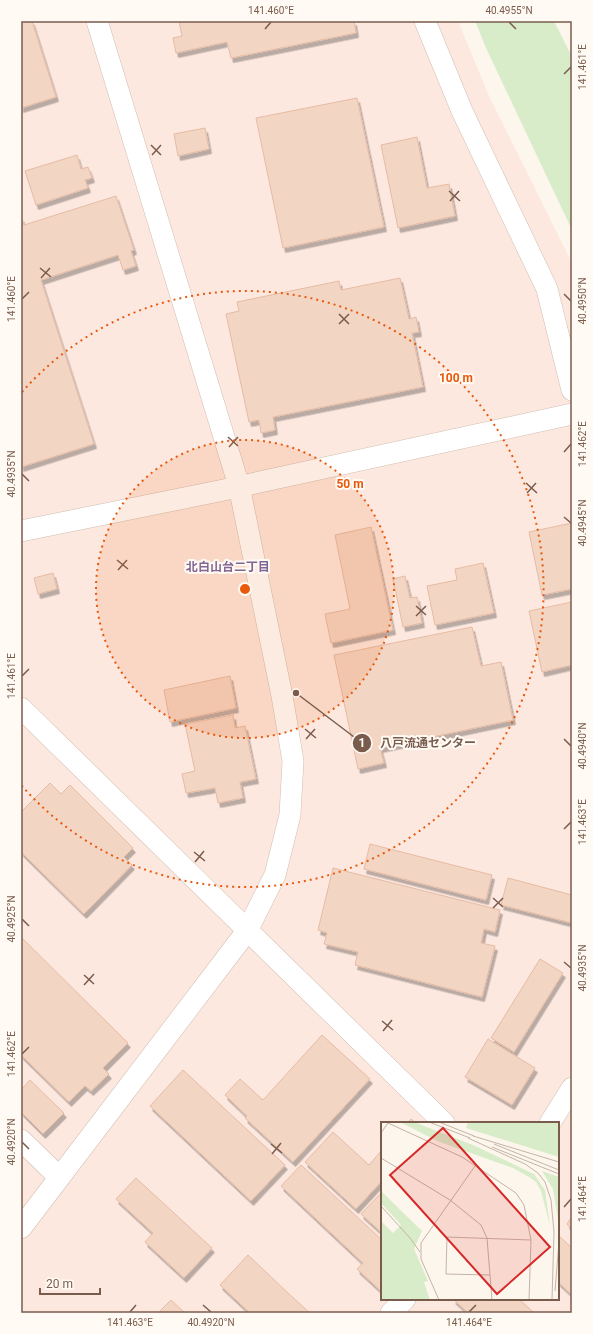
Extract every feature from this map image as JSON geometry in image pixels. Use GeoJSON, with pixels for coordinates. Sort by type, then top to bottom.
{"type":"FeatureCollection","features":[{"type":"Feature","properties":{"kind":"street"},"geometry":{"type":"LineString","coordinates":[[21,1228],[247,931],[275,874],[290,815],[293,761],[282,696],[239,486],[97,21]]}},
{"type":"Feature","properties":{"kind":"street"},"geometry":{"type":"LineString","coordinates":[[425,21],[462,111],[547,289],[572,390]]}},
{"type":"Feature","properties":{"kind":"street"},"geometry":{"type":"LineString","coordinates":[[21,531],[239,486],[572,414]]}},
{"type":"Feature","properties":{"kind":"street"},"geometry":{"type":"LineString","coordinates":[[21,708],[443,1122]]}},
{"type":"Feature","properties":{"kind":"street"},"geometry":{"type":"LineString","coordinates":[[551,1122],[572,1088]]}},
{"type":"Feature","properties":{"kind":"street"},"geometry":{"type":"LineString","coordinates":[[21,1140],[59,1177]]}},
{"type":"Feature","properties":{"kind":"street"},"geometry":{"type":"LineString","coordinates":[[392,1313],[404,1300]]}},
{"type":"Feature","properties":{"kind":"shaded area"},"geometry":{"type":"Polygon","coordinates":[[[21,21],[458,21],[489,96],[572,263],[572,1313],[21,1313],[21,21]]]}},
{"type":"Feature","properties":{"kind":"green space"},"geometry":{"type":"Polygon","coordinates":[[[475,21],[554,21],[572,57],[572,230],[486,48],[475,21]]]}},
{"type":"Feature","properties":{"kind":"building"},"geometry":{"type":"Polygon","coordinates":[[[21,21],[32,21],[56,97],[21,108],[21,21]]]}},
{"type":"Feature","properties":{"kind":"building"},"geometry":{"type":"Polygon","coordinates":[[[179,21],[354,21],[356,33],[231,58],[227,42],[176,53],[173,38],[182,36],[179,21]]]}},
{"type":"Feature","properties":{"kind":"building"},"geometry":{"type":"Polygon","coordinates":[[[357,98],[384,227],[283,248],[256,118],[357,98]]]}},
{"type":"Feature","properties":{"kind":"building"},"geometry":{"type":"Polygon","coordinates":[[[205,128],[209,149],[178,156],[174,134],[205,128]]]}},
{"type":"Feature","properties":{"kind":"building"},"geometry":{"type":"Polygon","coordinates":[[[417,137],[427,188],[449,184],[455,216],[398,228],[381,145],[417,137]]]}},
{"type":"Feature","properties":{"kind":"building"},"geometry":{"type":"Polygon","coordinates":[[[77,155],[81,169],[88,167],[92,178],[85,180],[88,188],[36,205],[25,171],[77,155]]]}},
{"type":"Feature","properties":{"kind":"building"},"geometry":{"type":"Polygon","coordinates":[[[116,196],[134,250],[131,251],[136,266],[123,270],[118,255],[41,280],[94,444],[21,467],[21,217],[24,225],[116,196]]]}},
{"type":"Feature","properties":{"kind":"building"},"geometry":{"type":"Polygon","coordinates":[[[400,278],[409,319],[416,317],[419,332],[412,333],[423,387],[273,417],[275,430],[261,433],[259,420],[249,422],[226,314],[239,311],[237,302],[339,281],[341,290],[400,278]]]}},
{"type":"Feature","properties":{"kind":"building"},"geometry":{"type":"Polygon","coordinates":[[[572,523],[572,589],[542,595],[529,532],[572,523]]]}},
{"type":"Feature","properties":{"kind":"building"},"geometry":{"type":"Polygon","coordinates":[[[371,527],[393,630],[331,643],[325,614],[350,609],[335,535],[371,527]]]}},
{"type":"Feature","properties":{"kind":"building"},"geometry":{"type":"Polygon","coordinates":[[[483,563],[494,613],[435,625],[427,586],[457,580],[455,569],[483,563]]]}},
{"type":"Feature","properties":{"kind":"building"},"geometry":{"type":"Polygon","coordinates":[[[53,573],[57,589],[38,594],[34,578],[53,573]]]}},
{"type":"Feature","properties":{"kind":"building"},"geometry":{"type":"Polygon","coordinates":[[[405,576],[410,598],[417,597],[422,623],[403,627],[393,579],[405,576]]]}},
{"type":"Feature","properties":{"kind":"building"},"geometry":{"type":"Polygon","coordinates":[[[572,602],[572,665],[542,672],[529,611],[572,602]]]}},
{"type":"Feature","properties":{"kind":"building"},"geometry":{"type":"Polygon","coordinates":[[[472,627],[481,666],[501,662],[513,720],[380,748],[384,763],[358,769],[334,655],[472,627]]]}},
{"type":"Feature","properties":{"kind":"building"},"geometry":{"type":"Polygon","coordinates":[[[230,676],[236,708],[170,722],[164,690],[230,676]]]}},
{"type":"Feature","properties":{"kind":"building"},"geometry":{"type":"Polygon","coordinates":[[[233,715],[235,728],[245,726],[256,779],[240,782],[243,798],[218,803],[215,788],[186,793],[182,774],[195,771],[185,724],[233,715]]]}},
{"type":"Feature","properties":{"kind":"building"},"geometry":{"type":"Polygon","coordinates":[[[50,783],[61,794],[70,785],[133,848],[124,857],[132,865],[84,914],[21,852],[21,812],[50,783]]]}},
{"type":"Feature","properties":{"kind":"building"},"geometry":{"type":"Polygon","coordinates":[[[370,844],[492,875],[486,900],[364,869],[370,844]]]}},
{"type":"Feature","properties":{"kind":"building"},"geometry":{"type":"Polygon","coordinates":[[[333,868],[500,910],[495,932],[484,929],[481,943],[495,946],[482,997],[355,965],[358,952],[324,944],[327,933],[318,930],[333,868]]]}},
{"type":"Feature","properties":{"kind":"building"},"geometry":{"type":"Polygon","coordinates":[[[508,878],[572,895],[572,923],[501,905],[508,878]]]}},
{"type":"Feature","properties":{"kind":"building"},"geometry":{"type":"Polygon","coordinates":[[[21,937],[128,1043],[103,1068],[109,1074],[91,1091],[85,1086],[69,1102],[21,1055],[21,937]]]}},
{"type":"Feature","properties":{"kind":"building"},"geometry":{"type":"Polygon","coordinates":[[[540,959],[563,973],[514,1052],[491,1038],[540,959]]]}},
{"type":"Feature","properties":{"kind":"building"},"geometry":{"type":"Polygon","coordinates":[[[322,1035],[370,1079],[293,1162],[245,1118],[247,1116],[225,1095],[240,1079],[263,1100],[322,1035]]]}},
{"type":"Feature","properties":{"kind":"building"},"geometry":{"type":"Polygon","coordinates":[[[488,1039],[535,1068],[512,1105],[465,1077],[488,1039]]]}},
{"type":"Feature","properties":{"kind":"building"},"geometry":{"type":"Polygon","coordinates":[[[183,1070],[285,1165],[251,1201],[150,1106],[183,1070]]]}},
{"type":"Feature","properties":{"kind":"building"},"geometry":{"type":"Polygon","coordinates":[[[30,1080],[64,1113],[43,1134],[21,1112],[21,1090],[30,1080]]]}},
{"type":"Feature","properties":{"kind":"building"},"geometry":{"type":"Polygon","coordinates":[[[411,1119],[415,1122],[408,1122],[411,1119]]]}},
{"type":"Feature","properties":{"kind":"building"},"geometry":{"type":"Polygon","coordinates":[[[333,1132],[369,1165],[381,1151],[381,1184],[380,1183],[356,1209],[305,1162],[333,1132]]]}},
{"type":"Feature","properties":{"kind":"building"},"geometry":{"type":"Polygon","coordinates":[[[301,1165],[381,1239],[381,1291],[357,1269],[363,1263],[281,1186],[301,1165]]]}},
{"type":"Feature","properties":{"kind":"building"},"geometry":{"type":"Polygon","coordinates":[[[136,1178],[212,1248],[184,1278],[145,1242],[153,1233],[116,1199],[136,1178]]]}},
{"type":"Feature","properties":{"kind":"building"},"geometry":{"type":"Polygon","coordinates":[[[381,1193],[381,1232],[361,1214],[381,1193]]]}},
{"type":"Feature","properties":{"kind":"building"},"geometry":{"type":"Polygon","coordinates":[[[572,1216],[572,1230],[567,1224],[572,1216]]]}},
{"type":"Feature","properties":{"kind":"building"},"geometry":{"type":"Polygon","coordinates":[[[559,1236],[572,1248],[572,1295],[559,1283],[559,1236]]]}},
{"type":"Feature","properties":{"kind":"building"},"geometry":{"type":"Polygon","coordinates":[[[248,1255],[310,1313],[250,1313],[220,1285],[248,1255]]]}},
{"type":"Feature","properties":{"kind":"building"},"geometry":{"type":"Polygon","coordinates":[[[171,1300],[185,1313],[158,1313],[171,1300]]]}},
{"type":"Feature","properties":{"kind":"building"},"geometry":{"type":"Polygon","coordinates":[[[454,1300],[520,1300],[534,1313],[464,1313],[466,1311],[454,1300]]]}},
{"type":"Feature","properties":{"kind":"place","name":"八戸流通センター"},"geometry":{"type":"Point","coordinates":[296,693]}},
{"type":"Feature","properties":{"kind":"district","name":"北白山台二丁目"},"geometry":{"type":"Point","coordinates":[228,567]}}]}
